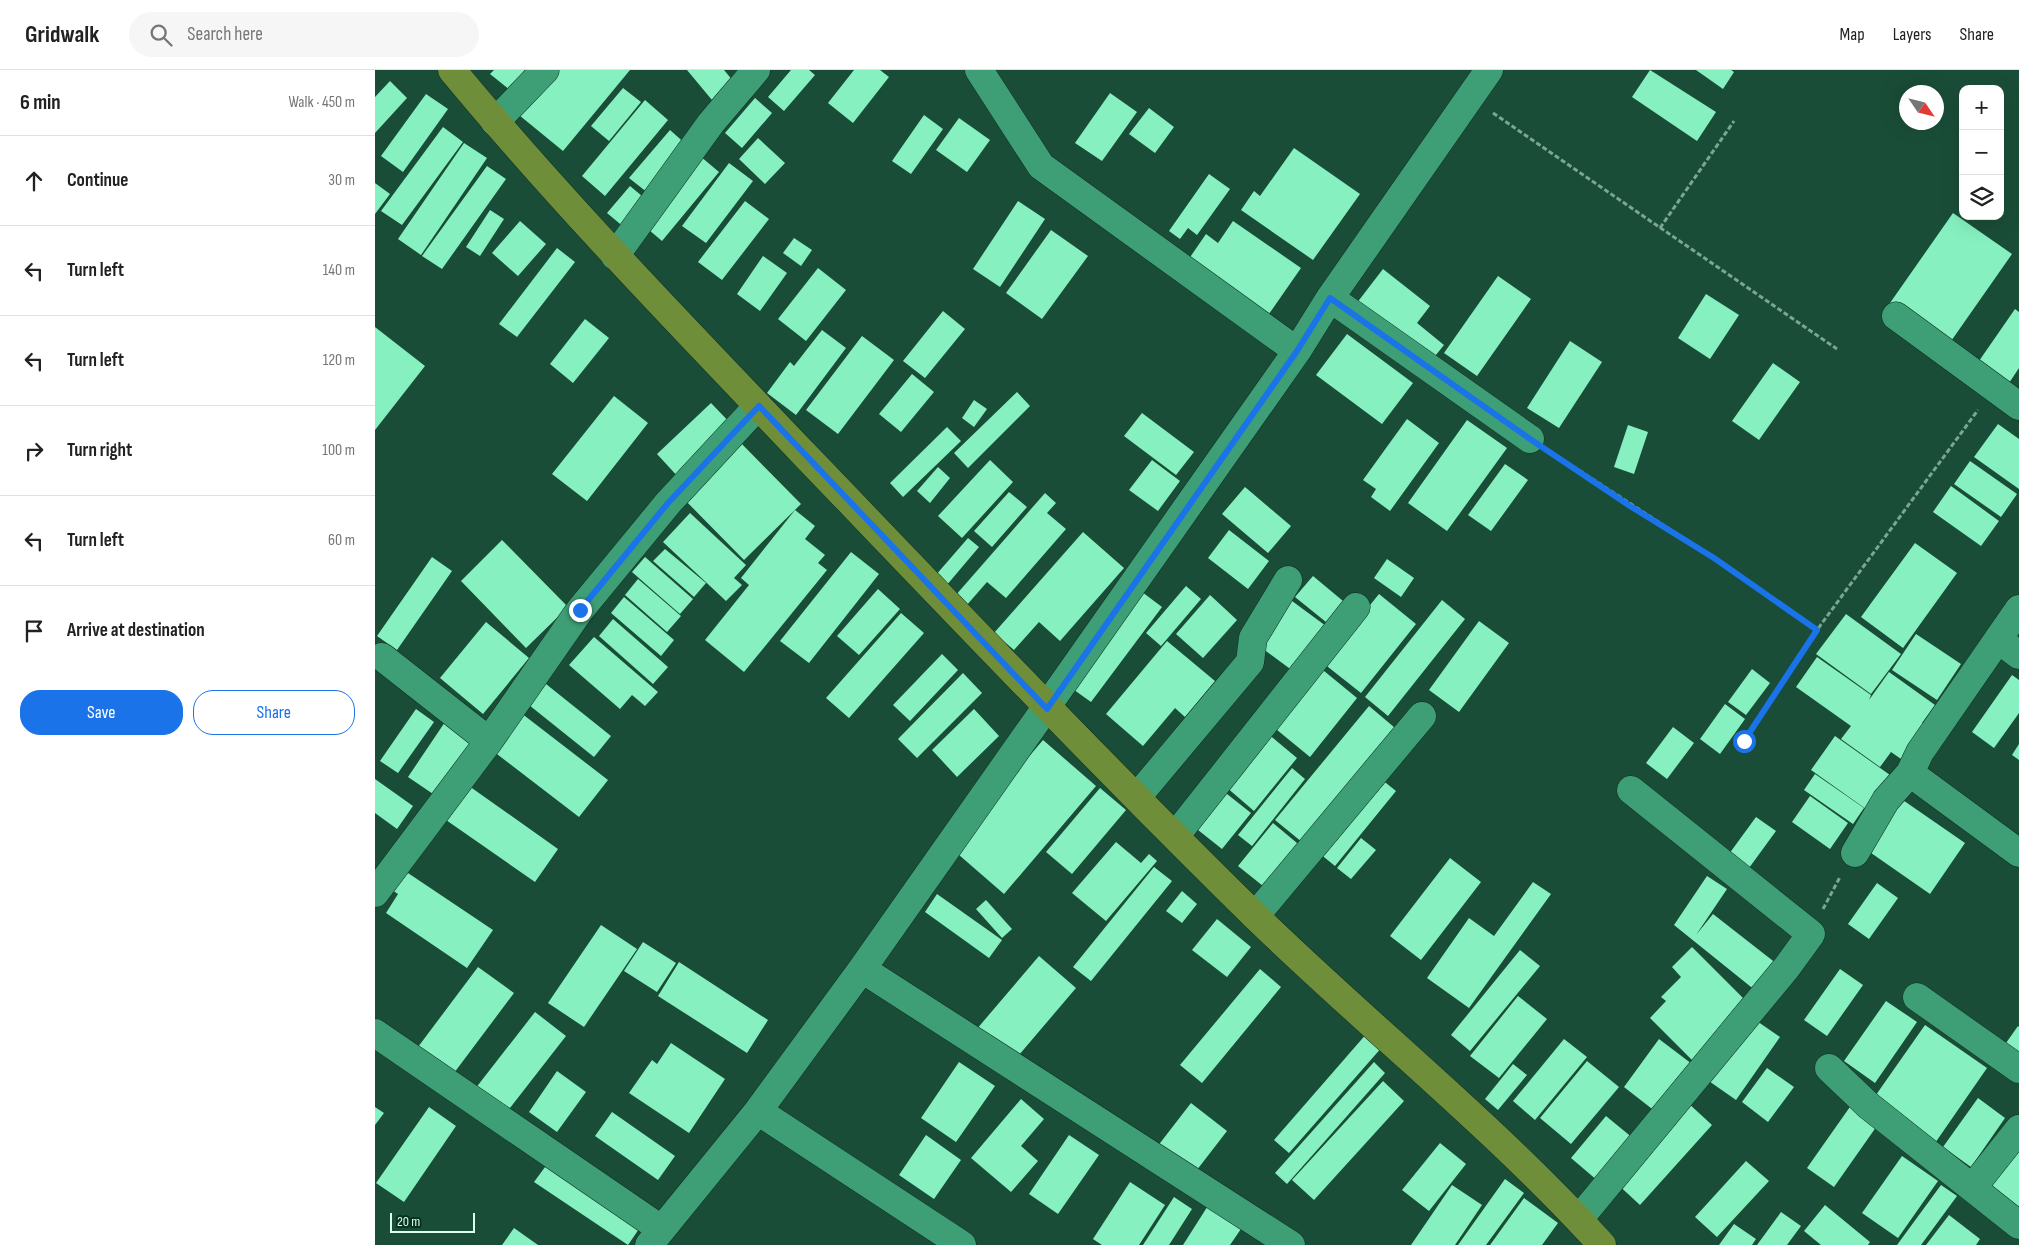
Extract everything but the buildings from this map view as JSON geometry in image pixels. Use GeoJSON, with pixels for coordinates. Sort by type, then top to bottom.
{"type":"FeatureCollection","features":[{"type":"Feature","properties":{"kind":"main road"},"geometry":{"type":"LineString","coordinates":[[452,70],[495,122],[615,256],[1047,709],[1176,835],[1255,916],[1471,1115],[1579,1219],[1602,1245]]}},
{"type":"Feature","properties":{"kind":"street"},"geometry":{"type":"LineString","coordinates":[[495,122],[545,70]]}},
{"type":"Feature","properties":{"kind":"street"},"geometry":{"type":"LineString","coordinates":[[615,256],[711,123],[756,70]]}},
{"type":"Feature","properties":{"kind":"street"},"geometry":{"type":"LineString","coordinates":[[979,70],[1041,166],[1297,351]]}},
{"type":"Feature","properties":{"kind":"street"},"geometry":{"type":"LineString","coordinates":[[375,1033],[655,1237],[758,1111],[862,969],[1047,709],[1297,351],[1330,298],[1489,70]]}},
{"type":"Feature","properties":{"kind":"street"},"geometry":{"type":"LineString","coordinates":[[1330,298],[1530,439]]}},
{"type":"Feature","properties":{"kind":"street"},"geometry":{"type":"LineString","coordinates":[[1895,316],[2019,406]]}},
{"type":"Feature","properties":{"kind":"street"},"geometry":{"type":"LineString","coordinates":[[375,893],[489,741],[580,610],[668,503],[759,406]]}},
{"type":"Feature","properties":{"kind":"street"},"geometry":{"type":"LineString","coordinates":[[1137,797],[1249,662],[1253,638],[1288,580]]}},
{"type":"Feature","properties":{"kind":"street"},"geometry":{"type":"LineString","coordinates":[[1176,835],[1356,608]]}},
{"type":"Feature","properties":{"kind":"street"},"geometry":{"type":"LineString","coordinates":[[1855,853],[1886,800],[1909,773],[1921,752],[2008,647],[2019,609]]}},
{"type":"Feature","properties":{"kind":"street"},"geometry":{"type":"LineString","coordinates":[[382,657],[489,741]]}},
{"type":"Feature","properties":{"kind":"street"},"geometry":{"type":"LineString","coordinates":[[1255,916],[1422,716]]}},
{"type":"Feature","properties":{"kind":"street"},"geometry":{"type":"LineString","coordinates":[[1909,773],[2019,853]]}},
{"type":"Feature","properties":{"kind":"street"},"geometry":{"type":"LineString","coordinates":[[1579,1219],[1787,967],[1811,934],[1631,790]]}},
{"type":"Feature","properties":{"kind":"street"},"geometry":{"type":"LineString","coordinates":[[862,969],[1291,1245]]}},
{"type":"Feature","properties":{"kind":"street"},"geometry":{"type":"LineString","coordinates":[[1917,997],[2019,1069]]}},
{"type":"Feature","properties":{"kind":"street"},"geometry":{"type":"LineString","coordinates":[[1829,1068],[1869,1106],[2019,1225]]}},
{"type":"Feature","properties":{"kind":"street"},"geometry":{"type":"LineString","coordinates":[[758,1111],[961,1245]]}},
{"type":"Feature","properties":{"kind":"street"},"geometry":{"type":"LineString","coordinates":[[1973,1187],[2019,1129]]}},
{"type":"Feature","properties":{"kind":"path"},"geometry":{"type":"LineString","coordinates":[[1470,97],[1837,349]]}},
{"type":"Feature","properties":{"kind":"path"},"geometry":{"type":"LineString","coordinates":[[1660,228],[1734,121]]}},
{"type":"Feature","properties":{"kind":"path"},"geometry":{"type":"LineString","coordinates":[[1744,741],[1817,630],[1995,387]]}},
{"type":"Feature","properties":{"kind":"path"},"geometry":{"type":"LineString","coordinates":[[1530,439],[1630,506],[1714,558],[1817,630]]}},
{"type":"Feature","properties":{"kind":"path"},"geometry":{"type":"LineString","coordinates":[[1811,934],[1855,853]]}},
{"type":"Feature","properties":{"kind":"route"},"geometry":{"type":"LineString","coordinates":[[580,610],[668,503],[759,406],[1047,709],[1297,351],[1330,298],[1530,439],[1630,506],[1714,558],[1817,630],[1744,741]]}}]}
